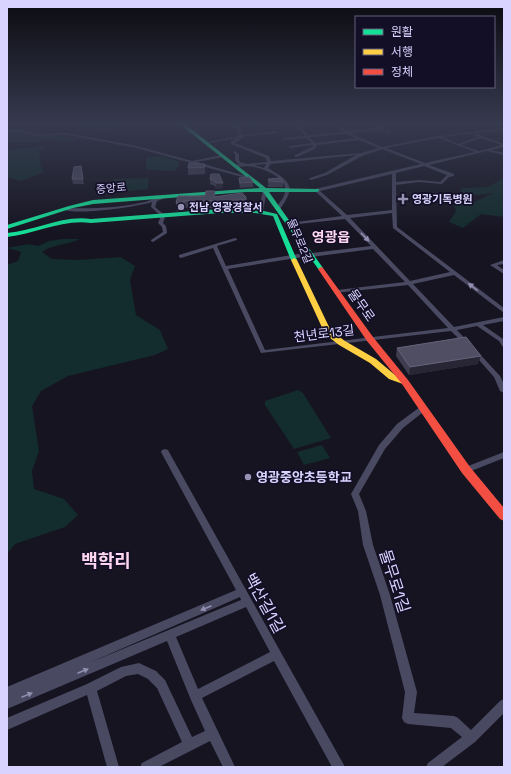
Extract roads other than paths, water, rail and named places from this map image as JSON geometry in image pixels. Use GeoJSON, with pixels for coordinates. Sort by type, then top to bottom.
{"type":"FeatureCollection","features":[{"type":"Feature","properties":{"kind":"street"},"geometry":{"type":"LineString","coordinates":[[187,161],[250,178]]}},
{"type":"Feature","properties":{"kind":"street"},"geometry":{"type":"LineString","coordinates":[[193,163],[201,161]]}},
{"type":"Feature","properties":{"kind":"street","name":"물무로"},"geometry":{"type":"LineString","coordinates":[[228,161],[265,190],[370,339],[405,382],[466,470],[504,516]]}},
{"type":"Feature","properties":{"kind":"street"},"geometry":{"type":"LineString","coordinates":[[238,161],[239,163],[268,170],[285,181],[288,190],[278,208]]}},
{"type":"Feature","properties":{"kind":"street"},"geometry":{"type":"LineString","coordinates":[[234,166],[289,161]]}},
{"type":"Feature","properties":{"kind":"street"},"geometry":{"type":"LineString","coordinates":[[311,180],[322,176],[350,161]]}},
{"type":"Feature","properties":{"kind":"street"},"geometry":{"type":"LineString","coordinates":[[394,184],[419,182],[441,183],[453,175],[417,161]]}},
{"type":"Feature","properties":{"kind":"street","name":"중앙로"},"geometry":{"type":"LineString","coordinates":[[7,227],[27,222],[64,209],[93,202],[265,190],[317,190],[443,161]]}},
{"type":"Feature","properties":{"kind":"street"},"geometry":{"type":"LineString","coordinates":[[268,170],[266,168],[269,163]]}},
{"type":"Feature","properties":{"kind":"street"},"geometry":{"type":"LineString","coordinates":[[394,173],[394,227],[504,311]]}},
{"type":"Feature","properties":{"kind":"street"},"geometry":{"type":"LineString","coordinates":[[261,211],[265,190]]}},
{"type":"Feature","properties":{"kind":"street"},"geometry":{"type":"LineString","coordinates":[[317,190],[346,217],[497,376],[504,391]]}},
{"type":"Feature","properties":{"kind":"street"},"geometry":{"type":"LineString","coordinates":[[64,209],[79,210],[138,205],[155,201],[166,196]]}},
{"type":"Feature","properties":{"kind":"street"},"geometry":{"type":"LineString","coordinates":[[153,241],[165,233],[164,226],[160,223],[162,215],[153,207],[155,201]]}},
{"type":"Feature","properties":{"kind":"street"},"geometry":{"type":"LineString","coordinates":[[79,210],[84,219]]}},
{"type":"Feature","properties":{"kind":"street","name":"물무로2길"},"geometry":{"type":"LineString","coordinates":[[7,235],[24,234],[52,224],[84,219],[91,222],[193,212],[261,211],[275,215],[328,332],[342,343],[373,361],[392,377],[405,382]]}},
{"type":"Feature","properties":{"kind":"street"},"geometry":{"type":"LineString","coordinates":[[289,224],[395,211]]}},
{"type":"Feature","properties":{"kind":"street"},"geometry":{"type":"LineString","coordinates":[[182,256],[214,245],[235,240]]}},
{"type":"Feature","properties":{"kind":"street","name":"천년로13길"},"geometry":{"type":"LineString","coordinates":[[214,245],[263,352],[453,329],[504,319]]}},
{"type":"Feature","properties":{"kind":"street"},"geometry":{"type":"LineString","coordinates":[[225,268],[311,254],[375,247]]}},
{"type":"Feature","properties":{"kind":"street"},"geometry":{"type":"LineString","coordinates":[[504,262],[493,264],[504,272]]}},
{"type":"Feature","properties":{"kind":"street"},"geometry":{"type":"LineString","coordinates":[[337,292],[409,283],[454,273]]}},
{"type":"Feature","properties":{"kind":"street"},"geometry":{"type":"LineString","coordinates":[[478,324],[501,340],[504,345]]}},
{"type":"Feature","properties":{"kind":"street","name":"물무로1길"},"geometry":{"type":"LineString","coordinates":[[423,409],[400,426],[382,447],[355,494],[362,511],[368,545],[385,595],[411,692],[408,718],[454,722],[471,738]]}},
{"type":"Feature","properties":{"kind":"street","name":"백산길1길"},"geometry":{"type":"LineString","coordinates":[[165,452],[339,767]]}},
{"type":"Feature","properties":{"kind":"street"},"geometry":{"type":"LineString","coordinates":[[466,470],[504,455]]}},
{"type":"Feature","properties":{"kind":"street"},"geometry":{"type":"LineString","coordinates":[[7,693],[242,592]]}},
{"type":"Feature","properties":{"kind":"street"},"geometry":{"type":"LineString","coordinates":[[7,703],[247,602]]}},
{"type":"Feature","properties":{"kind":"street"},"geometry":{"type":"LineString","coordinates":[[170,635],[229,767]]}},
{"type":"Feature","properties":{"kind":"street"},"geometry":{"type":"LineString","coordinates":[[196,696],[276,654]]}},
{"type":"Feature","properties":{"kind":"street"},"geometry":{"type":"LineString","coordinates":[[7,724],[91,688],[125,671],[139,668],[152,675],[161,684],[189,745]]}},
{"type":"Feature","properties":{"kind":"street"},"geometry":{"type":"LineString","coordinates":[[91,688],[113,767]]}},
{"type":"Feature","properties":{"kind":"street"},"geometry":{"type":"LineString","coordinates":[[432,767],[471,738],[504,705]]}},
{"type":"Feature","properties":{"kind":"street"},"geometry":{"type":"LineString","coordinates":[[146,767],[213,732]]}},
{"type":"Feature","properties":{"kind":"place","name":"영광기독병원"},"geometry":{"type":"Point","coordinates":[403,199]}},
{"type":"Feature","properties":{"kind":"place","name":"전남 영광경찰서"},"geometry":{"type":"Point","coordinates":[181,207]}},
{"type":"Feature","properties":{"kind":"place","name":"영광중앙초등학교"},"geometry":{"type":"Point","coordinates":[248,477]}},
{"type":"Feature","properties":{"kind":"district","name":"영광읍"},"geometry":{"type":"Point","coordinates":[331,237]}},
{"type":"Feature","properties":{"kind":"district","name":"백학리"},"geometry":{"type":"Point","coordinates":[106,561]}}]}
